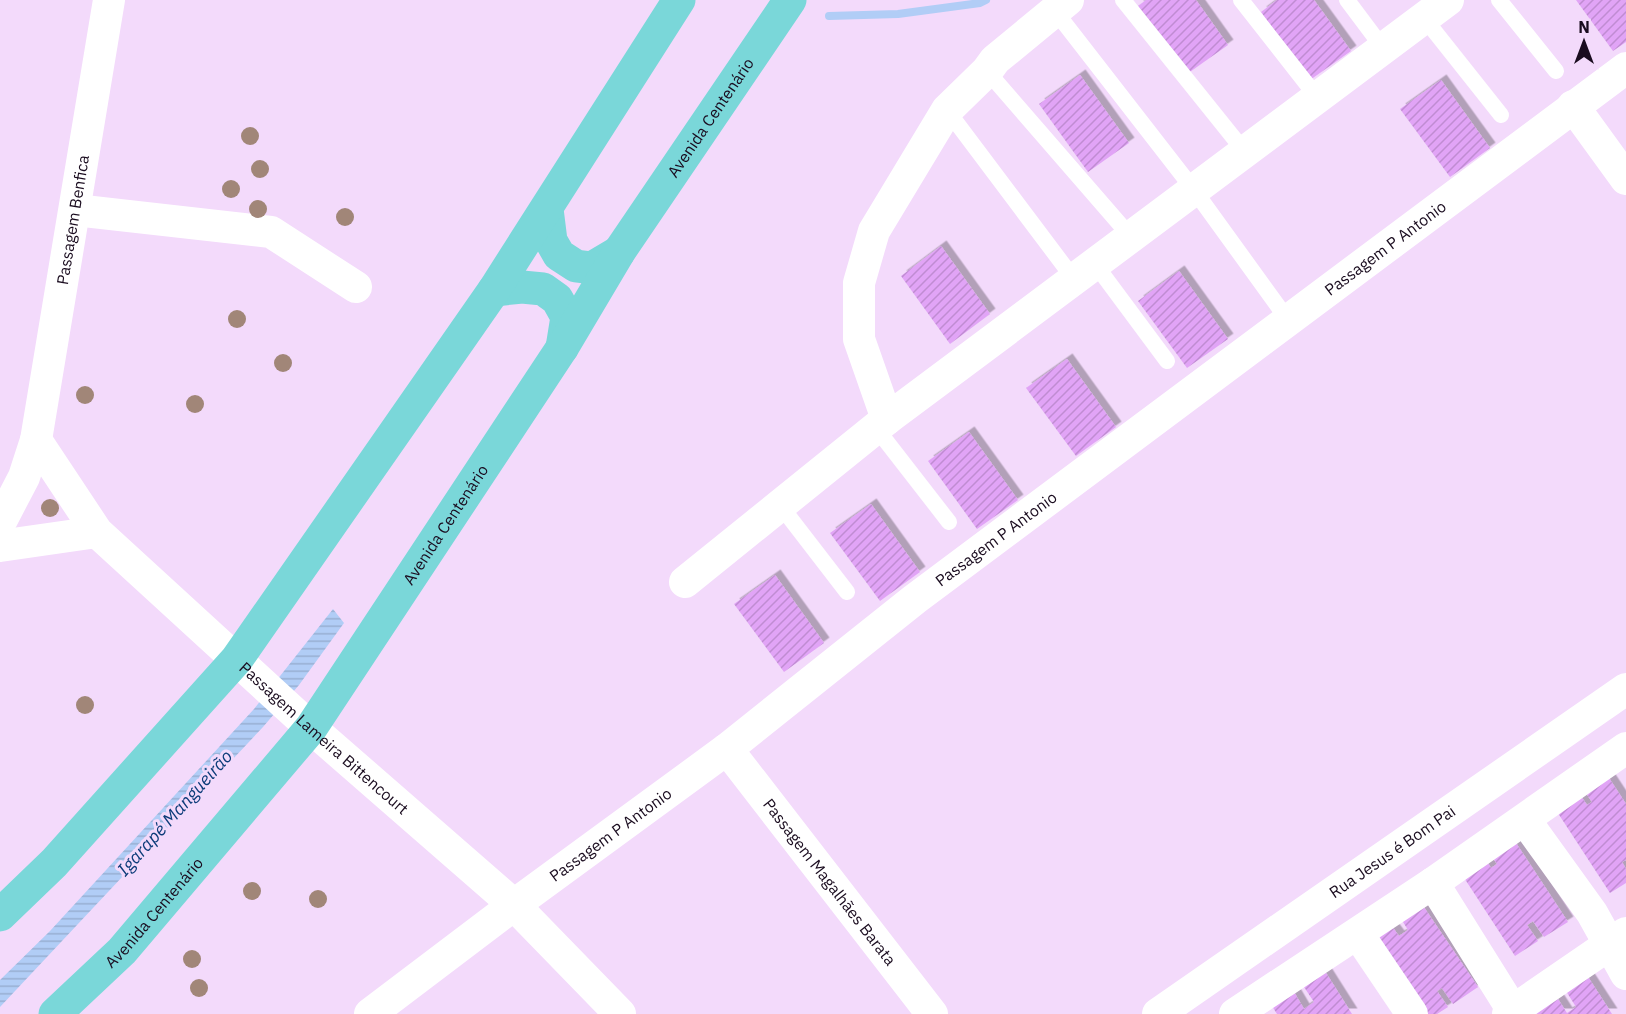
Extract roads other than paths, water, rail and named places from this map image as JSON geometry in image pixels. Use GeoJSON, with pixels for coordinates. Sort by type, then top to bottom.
{"type":"FeatureCollection","features":[{"type":"Feature","properties":{"kind":"main road"},"geometry":{"type":"LineString","coordinates":[[0,915],[54,863],[243,666],[494,290],[679,0]]}},
{"type":"Feature","properties":{"kind":"main road"},"geometry":{"type":"LineString","coordinates":[[750,57],[781,0]]}},
{"type":"Feature","properties":{"kind":"main road","name":"Avenida Centenário"},"geometry":{"type":"LineString","coordinates":[[55,1014],[122,951],[306,723],[561,348],[619,252],[790,0]]}},
{"type":"Feature","properties":{"kind":"main road"},"geometry":{"type":"LineString","coordinates":[[547,209],[551,241],[559,255],[576,266],[592,268],[619,252]]}},
{"type":"Feature","properties":{"kind":"main road"},"geometry":{"type":"LineString","coordinates":[[494,290],[522,287],[543,289],[557,299],[567,317],[561,348]]}},
{"type":"Feature","properties":{"kind":"street","name":"Passagem Benfica"},"geometry":{"type":"LineString","coordinates":[[0,523],[24,477],[36,440],[109,0]]}},
{"type":"Feature","properties":{"kind":"street"},"geometry":{"type":"LineString","coordinates":[[882,424],[859,339],[859,283],[874,231],[947,110],[987,71],[995,60],[1061,6]]}},
{"type":"Feature","properties":{"kind":"street"},"geometry":{"type":"LineString","coordinates":[[685,582],[882,424],[1436,9]]}},
{"type":"Feature","properties":{"kind":"street","name":"Passagem P Antonio"},"geometry":{"type":"LineString","coordinates":[[370,1014],[514,905],[728,749],[915,599],[1626,68]]}},
{"type":"Feature","properties":{"kind":"street"},"geometry":{"type":"LineString","coordinates":[[1573,106],[1626,179]]}},
{"type":"Feature","properties":{"kind":"street"},"geometry":{"type":"LineString","coordinates":[[75,210],[271,232],[356,286]]}},
{"type":"Feature","properties":{"kind":"street"},"geometry":{"type":"LineString","coordinates":[[0,546],[97,532],[36,440]]}},
{"type":"Feature","properties":{"kind":"street","name":"Passagem Lameira Bittencourt"},"geometry":{"type":"LineString","coordinates":[[97,532],[306,723],[514,905],[620,1014]]}},
{"type":"Feature","properties":{"kind":"street","name":"Rua Jesus é Bom Pai"},"geometry":{"type":"LineString","coordinates":[[1158,1014],[1626,689]]}},
{"type":"Feature","properties":{"kind":"street","name":"Passagem Magalhães Barata"},"geometry":{"type":"LineString","coordinates":[[728,749],[932,1014]]}},
{"type":"Feature","properties":{"kind":"street"},"geometry":{"type":"LineString","coordinates":[[1250,1010],[1525,820],[1622,759]]}},
{"type":"Feature","properties":{"kind":"street"},"geometry":{"type":"LineString","coordinates":[[1525,820],[1592,913],[1618,938],[1626,974]]}},
{"type":"Feature","properties":{"kind":"street"},"geometry":{"type":"LineString","coordinates":[[1433,883],[1512,1013],[1618,938]]}},
{"type":"Feature","properties":{"kind":"street"},"geometry":{"type":"LineString","coordinates":[[1358,934],[1412,1014]]}},
{"type":"Feature","properties":{"kind":"lane"},"geometry":{"type":"LineString","coordinates":[[1123,0],[1245,152]]}},
{"type":"Feature","properties":{"kind":"lane"},"geometry":{"type":"LineString","coordinates":[[1241,0],[1317,98]]}},
{"type":"Feature","properties":{"kind":"lane"},"geometry":{"type":"LineString","coordinates":[[1347,0],[1383,48]]}},
{"type":"Feature","properties":{"kind":"lane"},"geometry":{"type":"LineString","coordinates":[[1499,0],[1556,71]]}},
{"type":"Feature","properties":{"kind":"lane"},"geometry":{"type":"LineString","coordinates":[[1061,6],[1288,320]]}},
{"type":"Feature","properties":{"kind":"lane"},"geometry":{"type":"LineString","coordinates":[[1436,9],[1501,115]]}},
{"type":"Feature","properties":{"kind":"lane"},"geometry":{"type":"LineString","coordinates":[[987,71],[1131,237]]}},
{"type":"Feature","properties":{"kind":"lane"},"geometry":{"type":"LineString","coordinates":[[947,110],[1085,271],[1167,361]]}},
{"type":"Feature","properties":{"kind":"lane"},"geometry":{"type":"LineString","coordinates":[[882,424],[949,522]]}},
{"type":"Feature","properties":{"kind":"lane"},"geometry":{"type":"LineString","coordinates":[[780,505],[847,592]]}},
{"type":"Feature","properties":{"kind":"water","name":"Igarapé Mangueirão"},"geometry":{"type":"Polygon","coordinates":[[[333,609],[344,623],[299,685],[263,727],[0,1007],[0,980],[50,931],[254,709],[333,609]]]}},
{"type":"Feature","properties":{"kind":"waterway"},"geometry":{"type":"LineString","coordinates":[[829,16],[898,14],[980,3],[986,0]]}}]}
